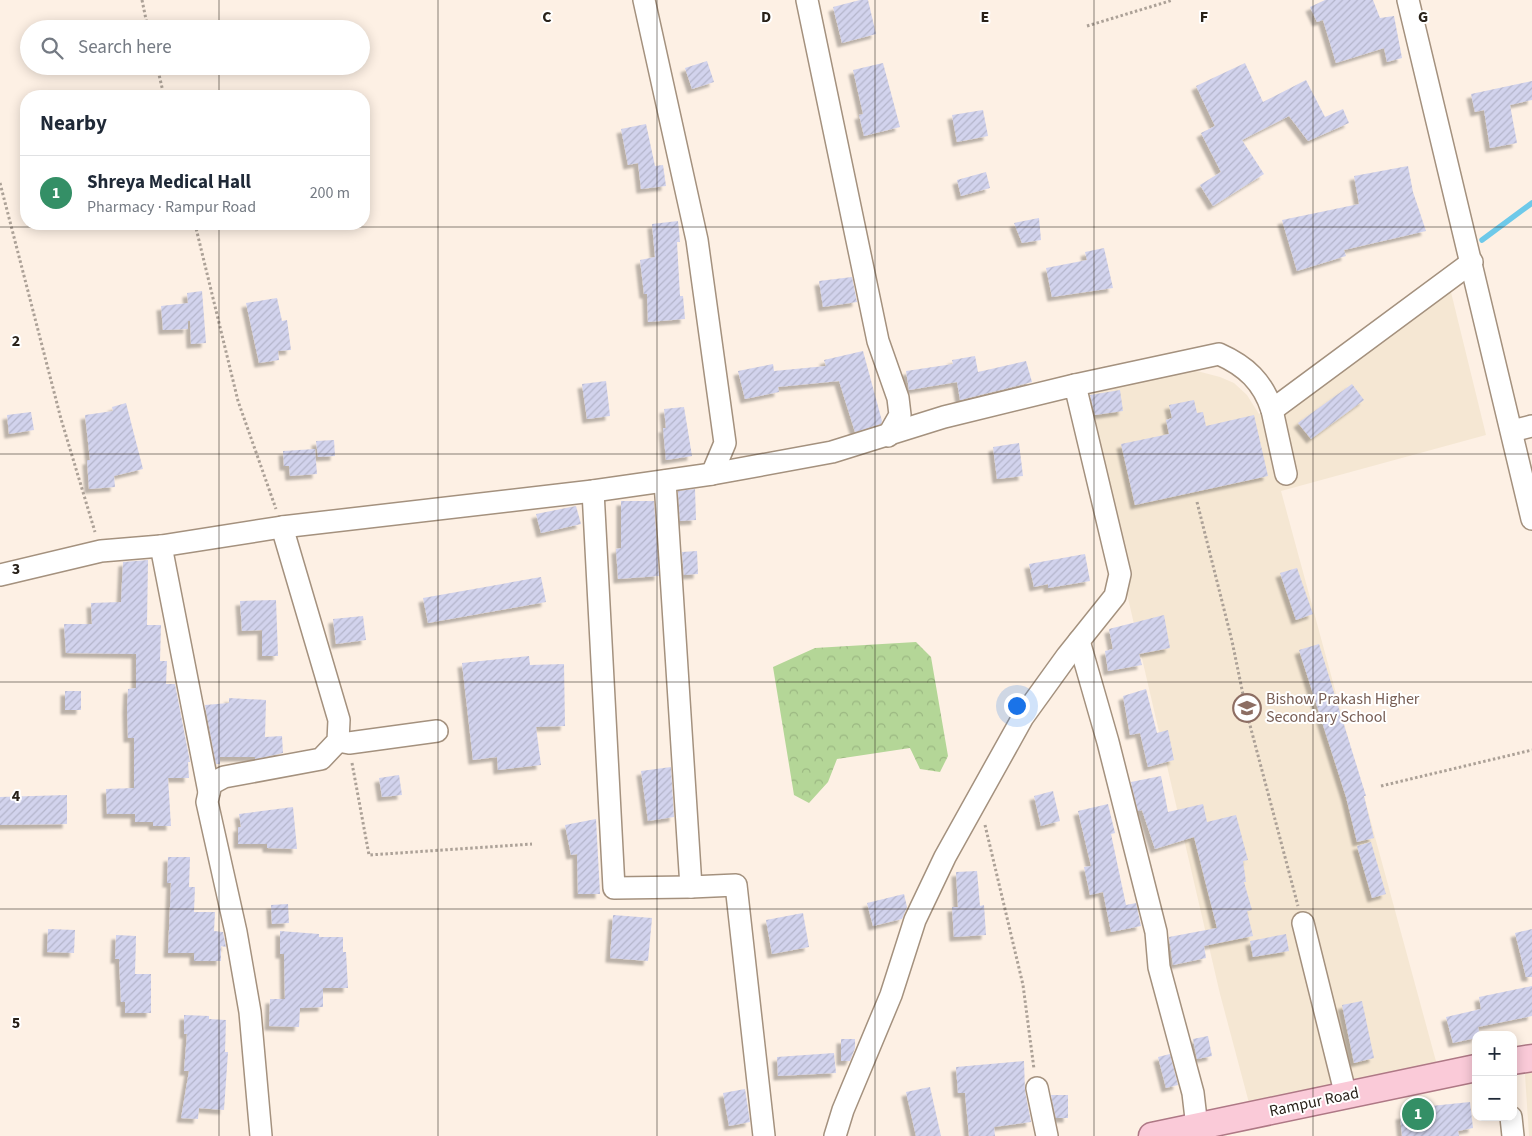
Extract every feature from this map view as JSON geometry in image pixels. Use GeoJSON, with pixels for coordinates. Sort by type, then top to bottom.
{"type":"FeatureCollection","features":[{"type":"Feature","properties":{"kind":"main road"},"geometry":{"type":"LineString","coordinates":[[1517,1060],[1532,1058]]}},
{"type":"Feature","properties":{"kind":"main road","name":"Rampur Road"},"geometry":{"type":"LineString","coordinates":[[1152,1136],[1472,1069]]}},
{"type":"Feature","properties":{"kind":"street"},"geometry":{"type":"LineString","coordinates":[[644,0],[697,240],[724,443],[712,474]]}},
{"type":"Feature","properties":{"kind":"street"},"geometry":{"type":"LineString","coordinates":[[808,0],[878,341],[895,390],[900,415],[888,436]]}},
{"type":"Feature","properties":{"kind":"street"},"geometry":{"type":"LineString","coordinates":[[1408,0],[1472,262],[1522,429],[1532,519]]}},
{"type":"Feature","properties":{"kind":"street"},"geometry":{"type":"LineString","coordinates":[[1272,410],[1472,262]]}},
{"type":"Feature","properties":{"kind":"street"},"geometry":{"type":"LineString","coordinates":[[0,575],[101,551],[162,546],[282,527],[593,491],[712,474],[832,452],[944,417],[1074,385],[1218,354],[1239,363],[1266,392],[1272,410],[1286,474]]}},
{"type":"Feature","properties":{"kind":"street"},"geometry":{"type":"LineString","coordinates":[[835,1136],[843,1110],[891,995],[916,920],[945,857],[1023,717],[1115,596],[1120,574],[1074,385]]}},
{"type":"Feature","properties":{"kind":"street"},"geometry":{"type":"LineString","coordinates":[[895,390],[912,410],[944,417]]}},
{"type":"Feature","properties":{"kind":"street"},"geometry":{"type":"LineString","coordinates":[[665,481],[691,887]]}},
{"type":"Feature","properties":{"kind":"street"},"geometry":{"type":"LineString","coordinates":[[593,491],[614,888],[736,885],[764,1136]]}},
{"type":"Feature","properties":{"kind":"street"},"geometry":{"type":"LineString","coordinates":[[282,527],[339,720],[343,742]]}},
{"type":"Feature","properties":{"kind":"street"},"geometry":{"type":"LineString","coordinates":[[162,546],[210,792]]}},
{"type":"Feature","properties":{"kind":"street"},"geometry":{"type":"LineString","coordinates":[[1079,641],[1108,742],[1156,932],[1159,967],[1193,1093],[1197,1126]]}},
{"type":"Feature","properties":{"kind":"street"},"geometry":{"type":"LineString","coordinates":[[260,1136],[250,1012],[236,932],[207,802],[212,784],[224,777],[320,759],[343,742],[437,731]]}},
{"type":"Feature","properties":{"kind":"street"},"geometry":{"type":"LineString","coordinates":[[1303,923],[1346,1096]]}},
{"type":"Feature","properties":{"kind":"street"},"geometry":{"type":"LineString","coordinates":[[1037,1088],[1047,1136]]}},
{"type":"Feature","properties":{"kind":"street"},"geometry":{"type":"LineString","coordinates":[[1511,1121],[1513,1136]]}},
{"type":"Feature","properties":{"kind":"path"},"geometry":{"type":"LineString","coordinates":[[142,0],[146,20]]}},
{"type":"Feature","properties":{"kind":"path"},"geometry":{"type":"LineString","coordinates":[[1087,26],[1174,0]]}},
{"type":"Feature","properties":{"kind":"path"},"geometry":{"type":"LineString","coordinates":[[159,75],[163,90]]}},
{"type":"Feature","properties":{"kind":"path"},"geometry":{"type":"LineString","coordinates":[[0,183],[60,419],[101,551]]}},
{"type":"Feature","properties":{"kind":"path"},"geometry":{"type":"LineString","coordinates":[[196,230],[238,400],[282,527]]}},
{"type":"Feature","properties":{"kind":"path"},"geometry":{"type":"LineString","coordinates":[[1197,502],[1232,641],[1247,714],[1303,923]]}},
{"type":"Feature","properties":{"kind":"path"},"geometry":{"type":"LineString","coordinates":[[343,742],[369,855],[532,844]]}},
{"type":"Feature","properties":{"kind":"path"},"geometry":{"type":"LineString","coordinates":[[1381,786],[1532,750]]}},
{"type":"Feature","properties":{"kind":"path"},"geometry":{"type":"LineString","coordinates":[[979,798],[1023,985],[1037,1088]]}},
{"type":"Feature","properties":{"kind":"shaded area","name":"Bishow Prakash Higher Secondary School"},"geometry":{"type":"Polygon","coordinates":[[[1449,284],[1486,435],[1281,491],[1437,1065],[1249,1103],[1220,994],[1127,594],[1086,394],[1170,364],[1220,377],[1234,383],[1247,395],[1259,414],[1272,410],[1449,284]]]}},
{"type":"Feature","properties":{"kind":"shaded area"},"geometry":{"type":"Polygon","coordinates":[[[1532,1072],[1532,1136],[1529,1136],[1525,1074],[1532,1072]]]}},
{"type":"Feature","properties":{"kind":"green space"},"geometry":{"type":"Polygon","coordinates":[[[916,642],[931,657],[948,756],[940,772],[920,769],[910,748],[837,759],[828,782],[809,803],[794,795],[773,667],[815,648],[916,642]]]}},
{"type":"Feature","properties":{"kind":"building"},"geometry":{"type":"Polygon","coordinates":[[[860,0],[868,0],[876,34],[842,43],[833,7],[860,0]]]}},
{"type":"Feature","properties":{"kind":"building"},"geometry":{"type":"Polygon","coordinates":[[[1325,0],[1373,0],[1380,18],[1394,16],[1402,58],[1387,62],[1384,48],[1336,63],[1323,20],[1317,22],[1310,7],[1325,0]]]}},
{"type":"Feature","properties":{"kind":"building"},"geometry":{"type":"Polygon","coordinates":[[[707,61],[714,82],[692,89],[685,68],[707,61]]]}},
{"type":"Feature","properties":{"kind":"building"},"geometry":{"type":"Polygon","coordinates":[[[883,63],[900,127],[864,136],[859,115],[863,114],[853,70],[883,63]]]}},
{"type":"Feature","properties":{"kind":"building"},"geometry":{"type":"Polygon","coordinates":[[[1245,63],[1263,102],[1306,80],[1325,117],[1343,109],[1349,123],[1308,141],[1289,116],[1242,140],[1264,174],[1213,206],[1200,185],[1221,172],[1201,133],[1215,126],[1196,86],[1245,63]]]}},
{"type":"Feature","properties":{"kind":"building"},"geometry":{"type":"Polygon","coordinates":[[[1532,81],[1532,100],[1510,105],[1517,143],[1490,148],[1484,110],[1475,112],[1471,94],[1532,81]]]}},
{"type":"Feature","properties":{"kind":"building"},"geometry":{"type":"Polygon","coordinates":[[[983,110],[988,136],[957,142],[952,115],[983,110]]]}},
{"type":"Feature","properties":{"kind":"building"},"geometry":{"type":"Polygon","coordinates":[[[646,124],[655,166],[663,165],[666,186],[641,189],[638,163],[628,165],[621,129],[646,124]]]}},
{"type":"Feature","properties":{"kind":"building"},"geometry":{"type":"Polygon","coordinates":[[[1408,166],[1413,192],[1426,231],[1344,250],[1346,256],[1297,271],[1282,220],[1359,204],[1354,176],[1408,166]]]}},
{"type":"Feature","properties":{"kind":"building"},"geometry":{"type":"Polygon","coordinates":[[[986,172],[990,188],[961,196],[957,180],[986,172]]]}},
{"type":"Feature","properties":{"kind":"building"},"geometry":{"type":"Polygon","coordinates":[[[1039,218],[1041,240],[1022,243],[1014,223],[1039,218]]]}},
{"type":"Feature","properties":{"kind":"building"},"geometry":{"type":"Polygon","coordinates":[[[678,221],[680,242],[677,242],[680,296],[683,296],[685,319],[648,322],[647,294],[644,294],[640,260],[655,257],[652,224],[678,221]]]}},
{"type":"Feature","properties":{"kind":"building"},"geometry":{"type":"Polygon","coordinates":[[[1104,248],[1113,288],[1052,297],[1046,268],[1087,260],[1085,252],[1104,248]]]}},
{"type":"Feature","properties":{"kind":"building"},"geometry":{"type":"Polygon","coordinates":[[[852,277],[857,302],[823,307],[819,281],[852,277]]]}},
{"type":"Feature","properties":{"kind":"building"},"geometry":{"type":"Polygon","coordinates":[[[202,291],[206,343],[191,344],[190,321],[188,321],[188,329],[163,330],[161,306],[188,303],[187,293],[202,291]]]}},
{"type":"Feature","properties":{"kind":"building"},"geometry":{"type":"Polygon","coordinates":[[[277,298],[282,321],[287,320],[291,350],[278,351],[279,360],[259,363],[246,303],[277,298]]]}},
{"type":"Feature","properties":{"kind":"building"},"geometry":{"type":"Polygon","coordinates":[[[863,351],[882,421],[881,424],[855,432],[839,381],[778,387],[779,392],[745,399],[738,371],[773,364],[774,371],[826,366],[824,360],[863,351]]]}},
{"type":"Feature","properties":{"kind":"building"},"geometry":{"type":"Polygon","coordinates":[[[975,356],[978,372],[1026,361],[1032,382],[960,400],[957,382],[909,390],[906,371],[953,364],[952,360],[975,356]]]}},
{"type":"Feature","properties":{"kind":"building"},"geometry":{"type":"Polygon","coordinates":[[[606,381],[610,416],[587,419],[582,384],[606,381]]]}},
{"type":"Feature","properties":{"kind":"building"},"geometry":{"type":"Polygon","coordinates":[[[1352,384],[1364,400],[1311,439],[1298,423],[1352,384]]]}},
{"type":"Feature","properties":{"kind":"building"},"geometry":{"type":"Polygon","coordinates":[[[1120,390],[1123,411],[1095,415],[1090,395],[1120,390]]]}},
{"type":"Feature","properties":{"kind":"building"},"geometry":{"type":"Polygon","coordinates":[[[1194,400],[1197,413],[1203,412],[1206,426],[1254,415],[1268,476],[1135,505],[1121,444],[1169,434],[1166,420],[1172,418],[1169,405],[1194,400]]]}},
{"type":"Feature","properties":{"kind":"building"},"geometry":{"type":"Polygon","coordinates":[[[126,403],[143,469],[114,476],[115,487],[89,489],[87,460],[90,460],[85,415],[113,411],[112,407],[126,403]]]}},
{"type":"Feature","properties":{"kind":"building"},"geometry":{"type":"Polygon","coordinates":[[[684,407],[692,456],[666,460],[663,428],[666,428],[664,409],[684,407]]]}},
{"type":"Feature","properties":{"kind":"building"},"geometry":{"type":"Polygon","coordinates":[[[31,412],[34,430],[9,434],[7,415],[31,412]]]}},
{"type":"Feature","properties":{"kind":"building"},"geometry":{"type":"Polygon","coordinates":[[[334,440],[335,456],[318,457],[316,441],[334,440]]]}},
{"type":"Feature","properties":{"kind":"building"},"geometry":{"type":"Polygon","coordinates":[[[1019,443],[1023,476],[997,479],[993,447],[1019,443]]]}},
{"type":"Feature","properties":{"kind":"building"},"geometry":{"type":"Polygon","coordinates":[[[315,449],[317,474],[290,476],[289,466],[284,466],[283,451],[315,449]]]}},
{"type":"Feature","properties":{"kind":"building"},"geometry":{"type":"Polygon","coordinates":[[[695,489],[696,520],[680,521],[678,491],[695,489]]]}},
{"type":"Feature","properties":{"kind":"building"},"geometry":{"type":"Polygon","coordinates":[[[621,501],[654,501],[659,576],[618,579],[616,549],[621,548],[621,501]]]}},
{"type":"Feature","properties":{"kind":"building"},"geometry":{"type":"Polygon","coordinates":[[[576,506],[581,524],[541,533],[536,514],[576,506]]]}},
{"type":"Feature","properties":{"kind":"building"},"geometry":{"type":"Polygon","coordinates":[[[697,551],[698,574],[684,575],[682,552],[697,551]]]}},
{"type":"Feature","properties":{"kind":"building"},"geometry":{"type":"Polygon","coordinates":[[[1085,554],[1090,581],[1048,588],[1048,584],[1034,587],[1029,564],[1085,554]]]}},
{"type":"Feature","properties":{"kind":"building"},"geometry":{"type":"Polygon","coordinates":[[[148,560],[147,625],[161,625],[160,661],[167,661],[166,684],[175,684],[190,762],[188,762],[189,778],[168,778],[171,826],[153,826],[153,822],[135,822],[135,814],[107,814],[106,789],[134,788],[134,738],[128,738],[127,709],[128,689],[136,688],[136,654],[66,653],[64,624],[92,624],[91,603],[121,602],[123,562],[148,560]]]}},
{"type":"Feature","properties":{"kind":"building"},"geometry":{"type":"Polygon","coordinates":[[[1297,568],[1313,614],[1296,620],[1280,573],[1297,568]]]}},
{"type":"Feature","properties":{"kind":"building"},"geometry":{"type":"Polygon","coordinates":[[[541,577],[546,602],[428,623],[423,598],[541,577]]]}},
{"type":"Feature","properties":{"kind":"building"},"geometry":{"type":"Polygon","coordinates":[[[276,600],[278,656],[262,656],[262,630],[242,631],[240,601],[276,600]]]}},
{"type":"Feature","properties":{"kind":"building"},"geometry":{"type":"Polygon","coordinates":[[[1164,615],[1170,648],[1139,654],[1142,665],[1108,671],[1105,651],[1113,649],[1109,629],[1164,615]]]}},
{"type":"Feature","properties":{"kind":"building"},"geometry":{"type":"Polygon","coordinates":[[[363,616],[366,640],[336,644],[333,619],[363,616]]]}},
{"type":"Feature","properties":{"kind":"building"},"geometry":{"type":"Polygon","coordinates":[[[1319,644],[1366,796],[1364,796],[1374,838],[1357,842],[1346,797],[1299,650],[1319,644]]]}},
{"type":"Feature","properties":{"kind":"building"},"geometry":{"type":"Polygon","coordinates":[[[529,656],[530,665],[564,664],[565,726],[536,727],[541,765],[498,770],[497,757],[473,760],[462,663],[529,656]]]}},
{"type":"Feature","properties":{"kind":"building"},"geometry":{"type":"Polygon","coordinates":[[[1146,689],[1157,733],[1168,730],[1174,760],[1148,767],[1140,733],[1130,735],[1123,696],[1146,689]]]}},
{"type":"Feature","properties":{"kind":"building"},"geometry":{"type":"Polygon","coordinates":[[[65,691],[81,691],[81,710],[65,710],[65,691]]]}},
{"type":"Feature","properties":{"kind":"building"},"geometry":{"type":"Polygon","coordinates":[[[229,698],[266,700],[265,737],[282,736],[283,753],[255,759],[255,757],[220,757],[220,764],[216,764],[205,705],[229,703],[229,698]]]}},
{"type":"Feature","properties":{"kind":"building"},"geometry":{"type":"Polygon","coordinates":[[[671,767],[674,817],[648,821],[641,771],[671,767]]]}},
{"type":"Feature","properties":{"kind":"building"},"geometry":{"type":"Polygon","coordinates":[[[399,775],[402,795],[382,797],[379,778],[399,775]]]}},
{"type":"Feature","properties":{"kind":"building"},"geometry":{"type":"Polygon","coordinates":[[[1161,776],[1168,812],[1203,804],[1207,822],[1236,815],[1248,860],[1243,861],[1246,882],[1244,882],[1252,910],[1247,911],[1253,936],[1204,946],[1206,958],[1173,965],[1169,937],[1217,928],[1194,837],[1155,849],[1142,810],[1138,811],[1131,782],[1161,776]]]}},
{"type":"Feature","properties":{"kind":"building"},"geometry":{"type":"Polygon","coordinates":[[[1053,791],[1060,821],[1041,826],[1034,796],[1053,791]]]}},
{"type":"Feature","properties":{"kind":"building"},"geometry":{"type":"Polygon","coordinates":[[[67,795],[67,824],[0,825],[0,797],[67,795]]]}},
{"type":"Feature","properties":{"kind":"building"},"geometry":{"type":"Polygon","coordinates":[[[1108,804],[1115,833],[1111,834],[1126,905],[1136,903],[1141,926],[1111,932],[1103,892],[1090,895],[1084,867],[1091,866],[1078,811],[1108,804]]]}},
{"type":"Feature","properties":{"kind":"building"},"geometry":{"type":"Polygon","coordinates":[[[293,807],[297,849],[267,848],[267,844],[238,844],[238,827],[241,827],[239,814],[293,807]]]}},
{"type":"Feature","properties":{"kind":"building"},"geometry":{"type":"Polygon","coordinates":[[[596,819],[600,894],[578,894],[577,854],[571,855],[565,825],[596,819]]]}},
{"type":"Feature","properties":{"kind":"building"},"geometry":{"type":"Polygon","coordinates":[[[1371,842],[1386,894],[1372,898],[1357,846],[1371,842]]]}},
{"type":"Feature","properties":{"kind":"building"},"geometry":{"type":"Polygon","coordinates":[[[168,857],[190,857],[189,887],[195,887],[194,912],[215,912],[214,931],[223,932],[226,947],[221,946],[221,961],[194,961],[194,953],[168,953],[171,883],[167,883],[168,857]]]}},
{"type":"Feature","properties":{"kind":"building"},"geometry":{"type":"Polygon","coordinates":[[[977,871],[980,906],[984,905],[986,935],[954,937],[952,907],[958,907],[956,872],[977,871]]]}},
{"type":"Feature","properties":{"kind":"building"},"geometry":{"type":"Polygon","coordinates":[[[904,894],[907,907],[902,919],[873,926],[867,903],[904,894]]]}},
{"type":"Feature","properties":{"kind":"building"},"geometry":{"type":"Polygon","coordinates":[[[288,904],[289,923],[272,924],[271,905],[288,904]]]}},
{"type":"Feature","properties":{"kind":"building"},"geometry":{"type":"Polygon","coordinates":[[[803,913],[809,947],[772,954],[766,920],[803,913]]]}},
{"type":"Feature","properties":{"kind":"building"},"geometry":{"type":"Polygon","coordinates":[[[613,915],[652,918],[648,961],[610,958],[613,915]]]}},
{"type":"Feature","properties":{"kind":"building"},"geometry":{"type":"Polygon","coordinates":[[[48,929],[75,930],[74,953],[47,952],[48,929]]]}},
{"type":"Feature","properties":{"kind":"building"},"geometry":{"type":"Polygon","coordinates":[[[1532,929],[1532,977],[1526,977],[1515,933],[1532,929]]]}},
{"type":"Feature","properties":{"kind":"building"},"geometry":{"type":"Polygon","coordinates":[[[280,931],[319,934],[319,937],[343,937],[343,952],[346,952],[348,988],[323,988],[323,1007],[300,1008],[299,1027],[269,1026],[270,999],[285,999],[284,954],[280,954],[280,931]]]}},
{"type":"Feature","properties":{"kind":"building"},"geometry":{"type":"Polygon","coordinates":[[[1286,934],[1289,951],[1253,957],[1250,941],[1286,934]]]}},
{"type":"Feature","properties":{"kind":"building"},"geometry":{"type":"Polygon","coordinates":[[[116,935],[136,936],[135,974],[151,974],[151,1013],[125,1013],[125,1002],[121,1002],[119,959],[115,959],[116,935]]]}},
{"type":"Feature","properties":{"kind":"building"},"geometry":{"type":"Polygon","coordinates":[[[1532,986],[1532,1016],[1478,1027],[1479,1031],[1472,1031],[1472,1039],[1453,1043],[1446,1017],[1481,1009],[1479,997],[1532,986]]]}},
{"type":"Feature","properties":{"kind":"building"},"geometry":{"type":"Polygon","coordinates":[[[1362,1001],[1374,1058],[1354,1063],[1342,1005],[1362,1001]]]}},
{"type":"Feature","properties":{"kind":"building"},"geometry":{"type":"Polygon","coordinates":[[[184,1015],[209,1016],[209,1019],[226,1020],[225,1052],[228,1052],[224,1110],[199,1108],[198,1119],[181,1118],[189,1071],[184,1071],[187,1034],[184,1034],[184,1015]]]}},
{"type":"Feature","properties":{"kind":"building"},"geometry":{"type":"Polygon","coordinates":[[[1208,1036],[1212,1056],[1197,1059],[1193,1039],[1208,1036]]]}},
{"type":"Feature","properties":{"kind":"building"},"geometry":{"type":"Polygon","coordinates":[[[841,1039],[855,1039],[855,1048],[850,1061],[841,1061],[841,1039]]]}},
{"type":"Feature","properties":{"kind":"building"},"geometry":{"type":"Polygon","coordinates":[[[834,1053],[836,1073],[778,1076],[777,1057],[834,1053]]]}},
{"type":"Feature","properties":{"kind":"building"},"geometry":{"type":"Polygon","coordinates":[[[1170,1054],[1178,1085],[1166,1088],[1158,1057],[1170,1054]]]}},
{"type":"Feature","properties":{"kind":"building"},"geometry":{"type":"Polygon","coordinates":[[[1024,1061],[1025,1091],[1031,1122],[994,1127],[995,1136],[969,1136],[965,1093],[958,1093],[956,1067],[1024,1061]]]}},
{"type":"Feature","properties":{"kind":"building"},"geometry":{"type":"Polygon","coordinates":[[[930,1087],[941,1136],[916,1136],[906,1092],[930,1087]]]}},
{"type":"Feature","properties":{"kind":"building"},"geometry":{"type":"Polygon","coordinates":[[[745,1089],[750,1122],[729,1126],[723,1093],[745,1089]]]}},
{"type":"Feature","properties":{"kind":"building"},"geometry":{"type":"Polygon","coordinates":[[[1051,1095],[1068,1095],[1068,1118],[1056,1118],[1051,1095]]]}},
{"type":"Feature","properties":{"kind":"building"},"geometry":{"type":"Polygon","coordinates":[[[1470,1102],[1473,1128],[1458,1131],[1459,1136],[1402,1136],[1400,1115],[1431,1111],[1431,1106],[1470,1102]]]}},
{"type":"Feature","properties":{"kind":"waterway"},"geometry":{"type":"LineString","coordinates":[[1482,240],[1532,203]]}},
{"type":"Feature","properties":{"kind":"place","name":"Bishow Prakash Higher Secondary School"},"geometry":{"type":"Point","coordinates":[1247,708]}},
{"type":"Feature","properties":{"kind":"place","name":"Shreya Medical Hall"},"geometry":{"type":"Point","coordinates":[1418,1114]}}]}
